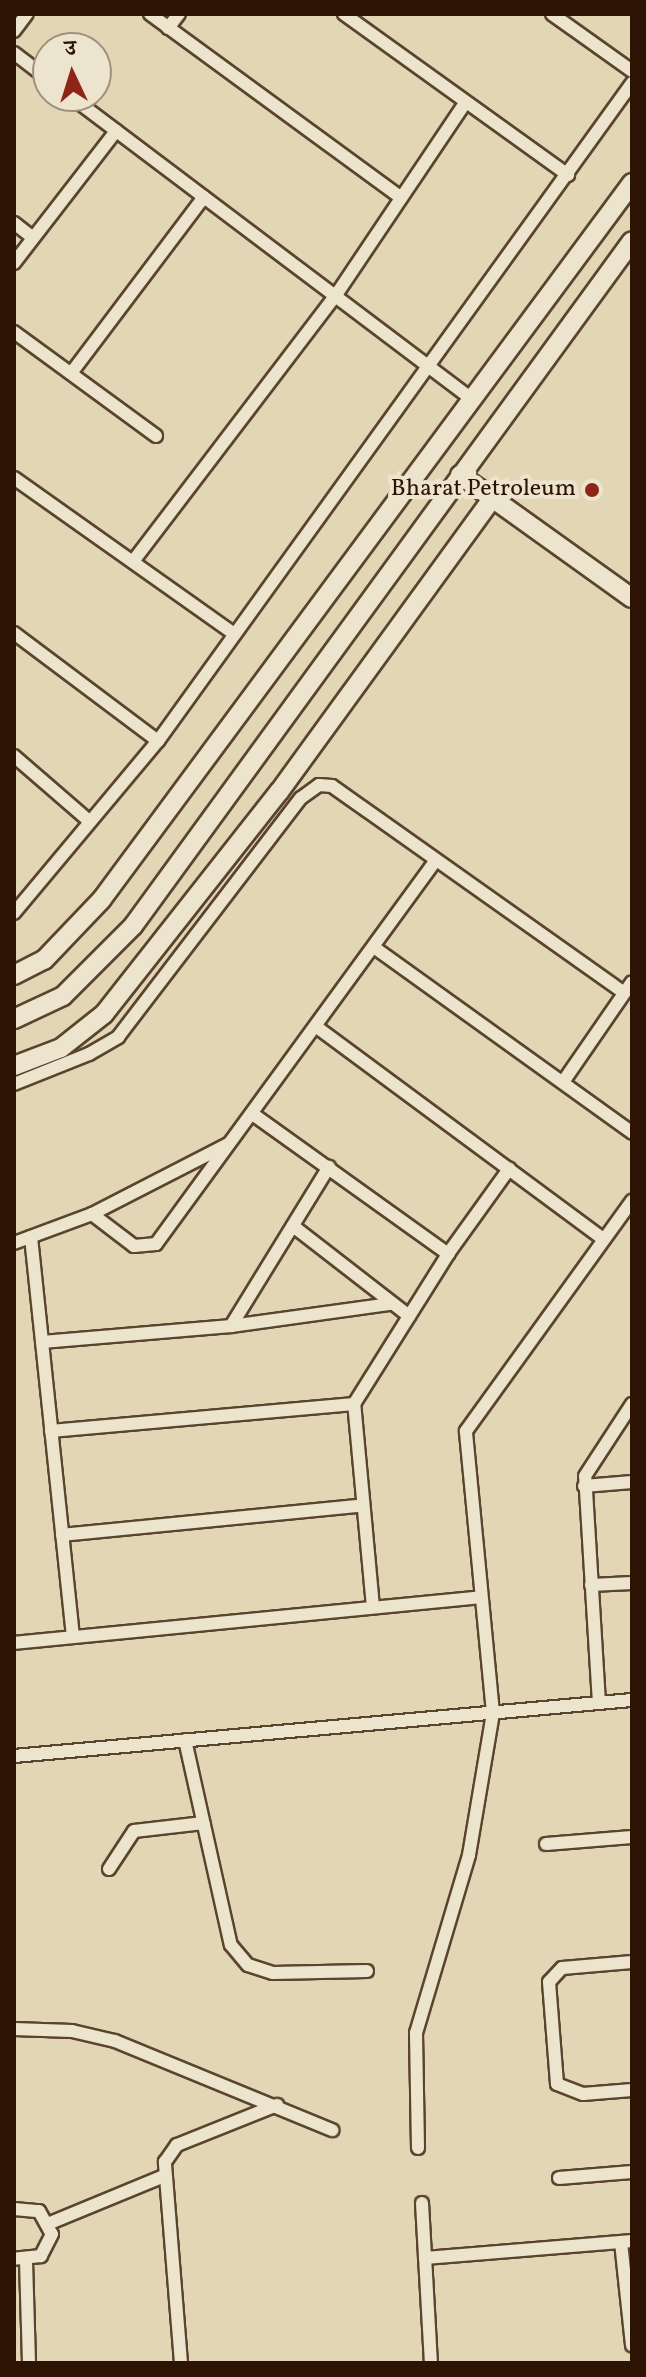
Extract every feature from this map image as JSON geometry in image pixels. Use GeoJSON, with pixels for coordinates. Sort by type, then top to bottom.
{"type":"FeatureCollection","features":[{"type":"Feature","properties":{"kind":"main road"},"geometry":{"type":"LineString","coordinates":[[14,975],[44,960],[102,899],[632,183]]}},
{"type":"Feature","properties":{"kind":"main road"},"geometry":{"type":"LineString","coordinates":[[14,1019],[63,996],[133,926],[586,298],[632,241]]}},
{"type":"Feature","properties":{"kind":"main road"},"geometry":{"type":"LineString","coordinates":[[562,280],[586,298]]}},
{"type":"Feature","properties":{"kind":"main road"},"geometry":{"type":"LineString","coordinates":[[537,313],[562,332]]}},
{"type":"Feature","properties":{"kind":"main road"},"geometry":{"type":"LineString","coordinates":[[460,475],[632,598]]}},
{"type":"Feature","properties":{"kind":"main road"},"geometry":{"type":"LineString","coordinates":[[14,1066],[61,1048],[104,1014],[279,792],[493,497]]}},
{"type":"Feature","properties":{"kind":"main road"},"geometry":{"type":"LineString","coordinates":[[267,679],[296,701]]}},
{"type":"Feature","properties":{"kind":"street"},"geometry":{"type":"LineString","coordinates":[[14,31],[27,14]]}},
{"type":"Feature","properties":{"kind":"street"},"geometry":{"type":"LineString","coordinates":[[150,14],[401,198]]}},
{"type":"Feature","properties":{"kind":"street"},"geometry":{"type":"LineString","coordinates":[[168,28],[179,14]]}},
{"type":"Feature","properties":{"kind":"street"},"geometry":{"type":"LineString","coordinates":[[344,14],[568,175]]}},
{"type":"Feature","properties":{"kind":"street"},"geometry":{"type":"LineString","coordinates":[[552,14],[632,71]]}},
{"type":"Feature","properties":{"kind":"street"},"geometry":{"type":"LineString","coordinates":[[14,53],[32,67]]}},
{"type":"Feature","properties":{"kind":"street"},"geometry":{"type":"LineString","coordinates":[[14,913],[158,741],[632,83]]}},
{"type":"Feature","properties":{"kind":"street"},"geometry":{"type":"LineString","coordinates":[[134,560],[336,295],[465,103]]}},
{"type":"Feature","properties":{"kind":"street"},"geometry":{"type":"LineString","coordinates":[[91,112],[429,363],[473,400]]}},
{"type":"Feature","properties":{"kind":"street"},"geometry":{"type":"LineString","coordinates":[[14,263],[116,131]]}},
{"type":"Feature","properties":{"kind":"street"},"geometry":{"type":"LineString","coordinates":[[72,372],[204,197]]}},
{"type":"Feature","properties":{"kind":"street"},"geometry":{"type":"LineString","coordinates":[[14,223],[33,238]]}},
{"type":"Feature","properties":{"kind":"street"},"geometry":{"type":"LineString","coordinates":[[14,332],[156,436]]}},
{"type":"Feature","properties":{"kind":"street"},"geometry":{"type":"LineString","coordinates":[[14,478],[233,633]]}},
{"type":"Feature","properties":{"kind":"street"},"geometry":{"type":"LineString","coordinates":[[14,633],[158,741]]}},
{"type":"Feature","properties":{"kind":"street"},"geometry":{"type":"LineString","coordinates":[[14,756],[89,821]]}},
{"type":"Feature","properties":{"kind":"street"},"geometry":{"type":"LineString","coordinates":[[14,1084],[89,1054],[118,1037],[309,790],[332,786],[624,993]]}},
{"type":"Feature","properties":{"kind":"street"},"geometry":{"type":"LineString","coordinates":[[92,1214],[134,1246],[156,1244],[318,1028],[435,861]]}},
{"type":"Feature","properties":{"kind":"street"},"geometry":{"type":"LineString","coordinates":[[375,948],[632,1133]]}},
{"type":"Feature","properties":{"kind":"street"},"geometry":{"type":"LineString","coordinates":[[563,1082],[632,982]]}},
{"type":"Feature","properties":{"kind":"street"},"geometry":{"type":"LineString","coordinates":[[318,1028],[603,1239]]}},
{"type":"Feature","properties":{"kind":"street"},"geometry":{"type":"LineString","coordinates":[[254,1115],[448,1254]]}},
{"type":"Feature","properties":{"kind":"street"},"geometry":{"type":"LineString","coordinates":[[14,1243],[92,1214],[233,1141]]}},
{"type":"Feature","properties":{"kind":"street"},"geometry":{"type":"LineString","coordinates":[[231,1326],[329,1167]]}},
{"type":"Feature","properties":{"kind":"street"},"geometry":{"type":"LineString","coordinates":[[373,1607],[359,1506],[354,1404],[448,1254],[509,1169]]}},
{"type":"Feature","properties":{"kind":"street"},"geometry":{"type":"LineString","coordinates":[[418,2148],[416,2033],[463,1882],[480,1807],[493,1713],[466,1431],[632,1201]]}},
{"type":"Feature","properties":{"kind":"street"},"geometry":{"type":"LineString","coordinates":[[293,1226],[409,1316]]}},
{"type":"Feature","properties":{"kind":"street"},"geometry":{"type":"LineString","coordinates":[[31,1237],[73,1637]]}},
{"type":"Feature","properties":{"kind":"street"},"geometry":{"type":"LineString","coordinates":[[42,1342],[231,1326],[390,1304]]}},
{"type":"Feature","properties":{"kind":"street"},"geometry":{"type":"LineString","coordinates":[[51,1431],[354,1404]]}},
{"type":"Feature","properties":{"kind":"street"},"geometry":{"type":"LineString","coordinates":[[599,1703],[584,1486],[594,1459],[632,1404]]}},
{"type":"Feature","properties":{"kind":"street"},"geometry":{"type":"LineString","coordinates":[[584,1486],[632,1482]]}},
{"type":"Feature","properties":{"kind":"street"},"geometry":{"type":"LineString","coordinates":[[62,1535],[359,1506]]}},
{"type":"Feature","properties":{"kind":"street"},"geometry":{"type":"LineString","coordinates":[[591,1585],[632,1583]]}},
{"type":"Feature","properties":{"kind":"street"},"geometry":{"type":"LineString","coordinates":[[14,1643],[481,1597]]}},
{"type":"Feature","properties":{"kind":"street"},"geometry":{"type":"LineString","coordinates":[[14,1756],[632,1700]]}},
{"type":"Feature","properties":{"kind":"street"},"geometry":{"type":"LineString","coordinates":[[185,1740],[231,1945],[248,1965],[273,1973],[367,1971]]}},
{"type":"Feature","properties":{"kind":"street"},"geometry":{"type":"LineString","coordinates":[[109,1869],[134,1831],[204,1823]]}},
{"type":"Feature","properties":{"kind":"street"},"geometry":{"type":"LineString","coordinates":[[546,1844],[632,1837]]}},
{"type":"Feature","properties":{"kind":"street"},"geometry":{"type":"LineString","coordinates":[[632,1962],[562,1968],[549,1982],[557,2084],[583,2094],[632,2090]]}},
{"type":"Feature","properties":{"kind":"street"},"geometry":{"type":"LineString","coordinates":[[14,2029],[72,2031],[115,2041],[332,2130]]}},
{"type":"Feature","properties":{"kind":"street"},"geometry":{"type":"LineString","coordinates":[[181,2363],[164,2176],[177,2145],[277,2105]]}},
{"type":"Feature","properties":{"kind":"street"},"geometry":{"type":"LineString","coordinates":[[559,2178],[632,2172]]}},
{"type":"Feature","properties":{"kind":"street"},"geometry":{"type":"LineString","coordinates":[[50,2223],[164,2176]]}},
{"type":"Feature","properties":{"kind":"street"},"geometry":{"type":"LineString","coordinates":[[422,2203],[431,2363]]}},
{"type":"Feature","properties":{"kind":"street"},"geometry":{"type":"LineString","coordinates":[[14,2209],[35,2209],[50,2223]]}},
{"type":"Feature","properties":{"kind":"street"},"geometry":{"type":"LineString","coordinates":[[29,2363],[20,2260],[47,2250],[50,2223]]}},
{"type":"Feature","properties":{"kind":"street"},"geometry":{"type":"LineString","coordinates":[[425,2258],[627,2241],[632,2345]]}},
{"type":"Feature","properties":{"kind":"place","name":"Bharat Petroleum"},"geometry":{"type":"Point","coordinates":[592,490]}}]}
